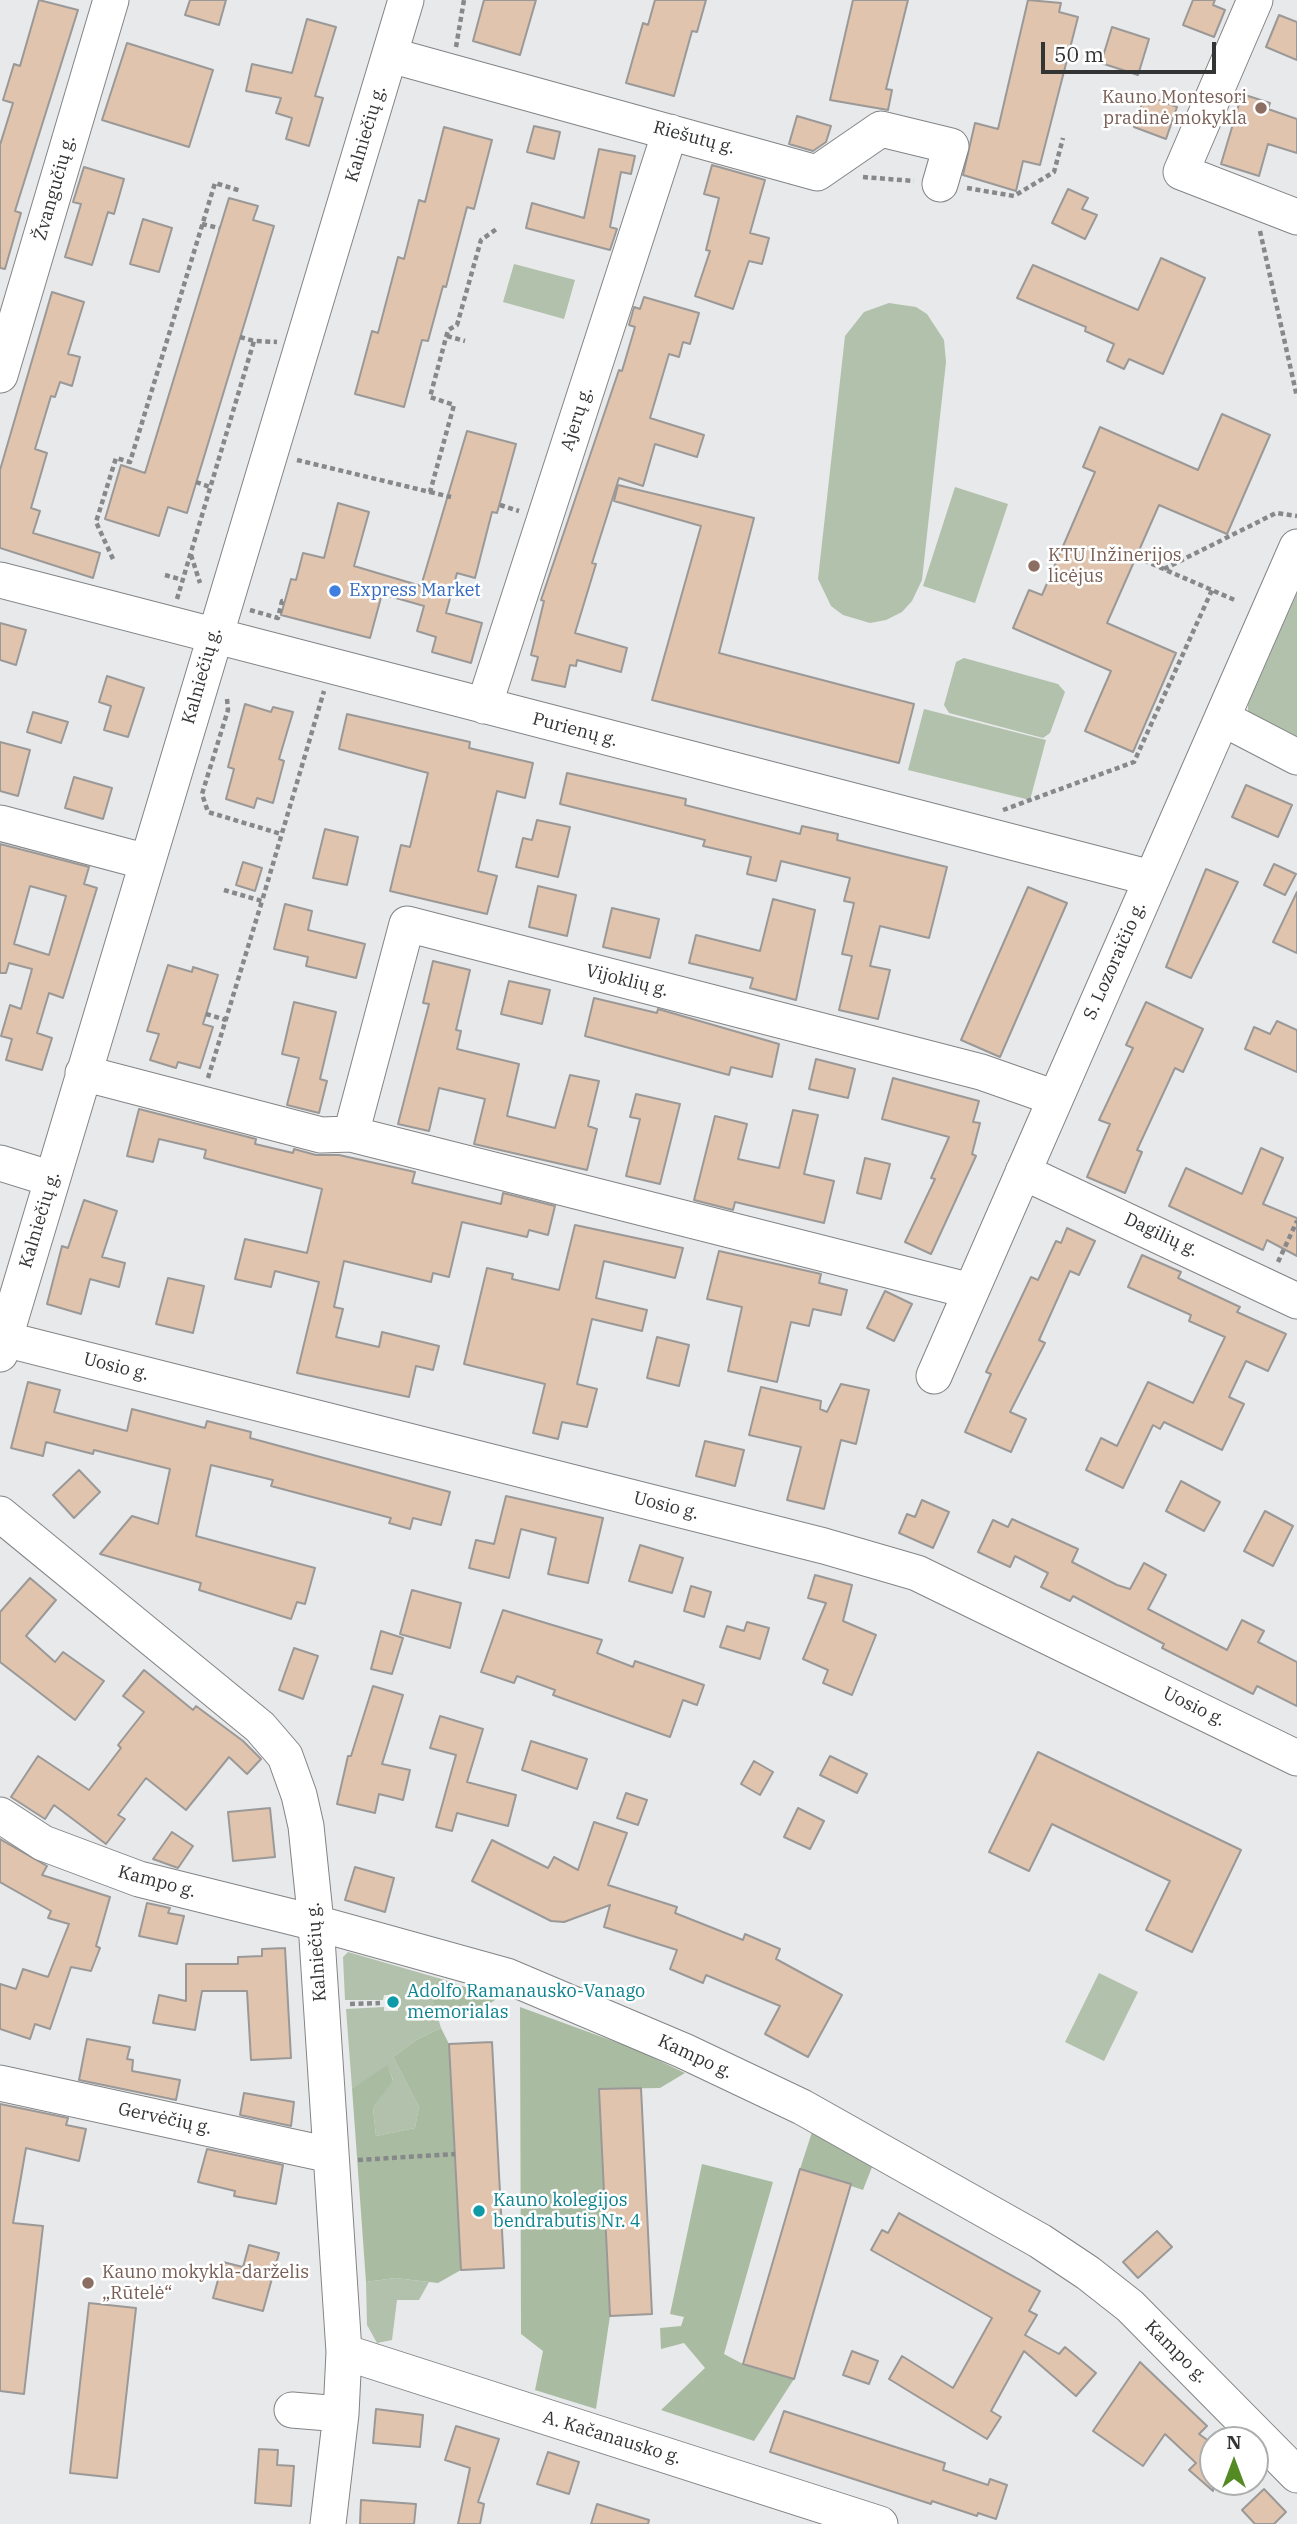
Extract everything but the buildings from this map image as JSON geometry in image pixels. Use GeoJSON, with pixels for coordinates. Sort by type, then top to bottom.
{"type":"FeatureCollection","features":[{"type":"Feature","properties":{"kind":"street","name":"Žvangučių g."},"geometry":{"type":"LineString","coordinates":[[0,375],[6,330],[111,0]]}},
{"type":"Feature","properties":{"kind":"street","name":"Kalniečių g."},"geometry":{"type":"LineString","coordinates":[[2,1346],[406,0]]}},
{"type":"Feature","properties":{"kind":"street"},"geometry":{"type":"LineString","coordinates":[[1255,0],[1181,172],[1297,217]]}},
{"type":"Feature","properties":{"kind":"street","name":"Riešutų g."},"geometry":{"type":"LineString","coordinates":[[390,55],[817,173],[881,129],[951,146],[940,184]]}},
{"type":"Feature","properties":{"kind":"street","name":"Ajerų g."},"geometry":{"type":"LineString","coordinates":[[484,706],[670,132]]}},
{"type":"Feature","properties":{"kind":"street","name":"S. Lozoraičio g."},"geometry":{"type":"LineString","coordinates":[[934,1377],[1297,547]]}},
{"type":"Feature","properties":{"kind":"street","name":"Purienų g."},"geometry":{"type":"LineString","coordinates":[[0,580],[1151,878]]}},
{"type":"Feature","properties":{"kind":"street"},"geometry":{"type":"LineString","coordinates":[[1222,718],[1297,757]]}},
{"type":"Feature","properties":{"kind":"street"},"geometry":{"type":"LineString","coordinates":[[0,823],[147,862]]}},
{"type":"Feature","properties":{"kind":"street","name":"Vijoklių g."},"geometry":{"type":"LineString","coordinates":[[351,1134],[407,924],[981,1072],[1055,1098]]}},
{"type":"Feature","properties":{"kind":"street"},"geometry":{"type":"LineString","coordinates":[[83,1073],[321,1135],[351,1134],[971,1291]]}},
{"type":"Feature","properties":{"kind":"street"},"geometry":{"type":"LineString","coordinates":[[0,1163],[52,1179]]}},
{"type":"Feature","properties":{"kind":"street","name":"Dagilių g."},"geometry":{"type":"LineString","coordinates":[[1023,1172],[1282,1293]]}},
{"type":"Feature","properties":{"kind":"street","name":"Uosio g."},"geometry":{"type":"LineString","coordinates":[[2,1346],[811,1543],[917,1573],[1297,1758]]}},
{"type":"Feature","properties":{"kind":"street","name":"Kalniečių g."},"geometry":{"type":"LineString","coordinates":[[0,1514],[239,1709],[285,1756],[299,1795],[306,1826],[316,1923],[344,2353],[341,2414],[328,2524]]}},
{"type":"Feature","properties":{"kind":"street","name":"Kampo g."},"geometry":{"type":"LineString","coordinates":[[0,1815],[43,1843],[85,1861],[139,1879],[316,1923],[507,1976],[684,2051],[802,2107],[1040,2241],[1088,2273],[1130,2306],[1297,2474]]}},
{"type":"Feature","properties":{"kind":"street","name":"Gervėčių g."},"geometry":{"type":"LineString","coordinates":[[0,2083],[331,2158]]}},
{"type":"Feature","properties":{"kind":"street","name":"A. Kačanausko g."},"geometry":{"type":"LineString","coordinates":[[344,2353],[880,2524]]}},
{"type":"Feature","properties":{"kind":"street"},"geometry":{"type":"LineString","coordinates":[[292,2410],[341,2414]]}},
{"type":"Feature","properties":{"kind":"path"},"geometry":{"type":"LineString","coordinates":[[452,72],[464,0]]}},
{"type":"Feature","properties":{"kind":"path"},"geometry":{"type":"LineString","coordinates":[[113,559],[96,522],[116,458],[130,462],[215,183],[241,191]]}},
{"type":"Feature","properties":{"kind":"path"},"geometry":{"type":"LineString","coordinates":[[202,224],[219,228]]}},
{"type":"Feature","properties":{"kind":"path"},"geometry":{"type":"LineString","coordinates":[[430,492],[454,405],[430,397],[448,330],[457,325],[481,240],[498,228]]}},
{"type":"Feature","properties":{"kind":"path"},"geometry":{"type":"LineString","coordinates":[[1260,231],[1297,397]]}},
{"type":"Feature","properties":{"kind":"path"},"geometry":{"type":"LineString","coordinates":[[447,335],[465,341]]}},
{"type":"Feature","properties":{"kind":"path"},"geometry":{"type":"LineString","coordinates":[[240,337],[254,341],[302,344]]}},
{"type":"Feature","properties":{"kind":"path"},"geometry":{"type":"LineString","coordinates":[[185,605],[174,608],[254,341]]}},
{"type":"Feature","properties":{"kind":"path"},"geometry":{"type":"LineString","coordinates":[[269,454],[451,497]]}},
{"type":"Feature","properties":{"kind":"path"},"geometry":{"type":"LineString","coordinates":[[196,482],[210,487]]}},
{"type":"Feature","properties":{"kind":"path"},"geometry":{"type":"LineString","coordinates":[[1164,569],[1276,513],[1297,516]]}},
{"type":"Feature","properties":{"kind":"path"},"geometry":{"type":"LineString","coordinates":[[190,554],[202,587]]}},
{"type":"Feature","properties":{"kind":"path"},"geometry":{"type":"LineString","coordinates":[[1136,557],[1237,601]]}},
{"type":"Feature","properties":{"kind":"path"},"geometry":{"type":"LineString","coordinates":[[165,575],[183,580]]}},
{"type":"Feature","properties":{"kind":"path"},"geometry":{"type":"LineString","coordinates":[[998,811],[1134,762],[1212,590]]}},
{"type":"Feature","properties":{"kind":"path"},"geometry":{"type":"LineString","coordinates":[[200,1104],[331,666]]}},
{"type":"Feature","properties":{"kind":"path"},"geometry":{"type":"LineString","coordinates":[[228,687],[228,710],[202,794],[208,812],[281,834]]}},
{"type":"Feature","properties":{"kind":"path"},"geometry":{"type":"LineString","coordinates":[[224,890],[262,901]]}},
{"type":"Feature","properties":{"kind":"path"},"geometry":{"type":"LineString","coordinates":[[206,1014],[226,1020]]}},
{"type":"Feature","properties":{"kind":"path"},"geometry":{"type":"LineString","coordinates":[[1282,1293],[1297,1221]]}},
{"type":"Feature","properties":{"kind":"path"},"geometry":{"type":"LineString","coordinates":[[331,2158],[455,2154]]}},
{"type":"Feature","properties":{"kind":"green space"},"geometry":{"type":"Polygon","coordinates":[[[514,264],[575,280],[564,319],[503,302],[514,264]]]}},
{"type":"Feature","properties":{"kind":"green space"},"geometry":{"type":"Polygon","coordinates":[[[889,303],[916,307],[927,314],[944,340],[946,362],[922,580],[912,601],[902,612],[886,620],[870,623],[843,615],[831,606],[818,579],[845,336],[864,312],[889,303]]]}},
{"type":"Feature","properties":{"kind":"green space"},"geometry":{"type":"Polygon","coordinates":[[[955,487],[1008,504],[975,603],[923,586],[955,487]]]}},
{"type":"Feature","properties":{"kind":"green space"},"geometry":{"type":"Polygon","coordinates":[[[1297,591],[1297,740],[1253,719],[1248,710],[1248,702],[1297,591]]]}},
{"type":"Feature","properties":{"kind":"green space"},"geometry":{"type":"Polygon","coordinates":[[[964,658],[1058,684],[1065,692],[1050,733],[1043,738],[949,713],[944,705],[956,662],[964,658]]]}},
{"type":"Feature","properties":{"kind":"green space"},"geometry":{"type":"Polygon","coordinates":[[[924,709],[1046,740],[1030,800],[908,770],[924,709]]]}},
{"type":"Feature","properties":{"kind":"green space"},"geometry":{"type":"Polygon","coordinates":[[[348,1952],[438,1978],[431,1994],[441,2028],[416,2040],[393,2057],[419,2107],[415,2128],[376,2136],[373,2108],[393,2080],[388,2066],[352,2088],[346,2009],[384,2007],[384,2011],[398,2011],[398,1995],[384,1995],[383,2000],[345,2000],[343,1957],[348,1952]]]}},
{"type":"Feature","properties":{"kind":"green space"},"geometry":{"type":"Polygon","coordinates":[[[1099,1973],[1138,1992],[1104,2061],[1065,2042],[1099,1973]]]}},
{"type":"Feature","properties":{"kind":"green space"},"geometry":{"type":"Polygon","coordinates":[[[438,1978],[498,1998],[477,2012],[438,2019],[431,1994],[438,1978]]]}},
{"type":"Feature","properties":{"kind":"green space"},"geometry":{"type":"Polygon","coordinates":[[[520,2007],[635,2049],[685,2073],[660,2088],[600,2089],[610,2316],[596,2409],[535,2390],[543,2351],[521,2334],[520,2007]]]}},
{"type":"Feature","properties":{"kind":"green space"},"geometry":{"type":"Polygon","coordinates":[[[441,2028],[449,2044],[461,2270],[438,2283],[395,2278],[366,2282],[352,2088],[388,2065],[393,2081],[373,2108],[376,2136],[415,2128],[419,2107],[393,2057],[416,2040],[441,2028]]]}},
{"type":"Feature","properties":{"kind":"green space"},"geometry":{"type":"Polygon","coordinates":[[[814,2126],[876,2157],[863,2190],[800,2169],[814,2126]]]}},
{"type":"Feature","properties":{"kind":"green space"},"geometry":{"type":"Polygon","coordinates":[[[702,2164],[773,2182],[724,2354],[743,2364],[794,2379],[754,2441],[661,2410],[705,2368],[684,2343],[661,2349],[660,2328],[681,2326],[684,2317],[670,2314],[702,2164]]]}},
{"type":"Feature","properties":{"kind":"green space"},"geometry":{"type":"Polygon","coordinates":[[[395,2278],[429,2282],[419,2300],[397,2300],[392,2340],[377,2343],[367,2325],[366,2282],[395,2278]]]}},
{"type":"Feature","properties":{"kind":"place","name":"Kauno Montesori pradinė mokykla"},"geometry":{"type":"Point","coordinates":[1261,108]}},
{"type":"Feature","properties":{"kind":"place","name":"KTU Inžinerijos licėjus"},"geometry":{"type":"Point","coordinates":[1034,566]}},
{"type":"Feature","properties":{"kind":"place","name":"Express Market"},"geometry":{"type":"Point","coordinates":[335,591]}},
{"type":"Feature","properties":{"kind":"place","name":"Adolfo Ramanausko-Vanago memorialas"},"geometry":{"type":"Point","coordinates":[393,2002]}},
{"type":"Feature","properties":{"kind":"place","name":"Kauno kolegijos bendrabutis Nr. 4"},"geometry":{"type":"Point","coordinates":[479,2211]}},
{"type":"Feature","properties":{"kind":"place","name":"Kauno mokykla-darželis „Rūtelė“"},"geometry":{"type":"Point","coordinates":[88,2283]}}]}
